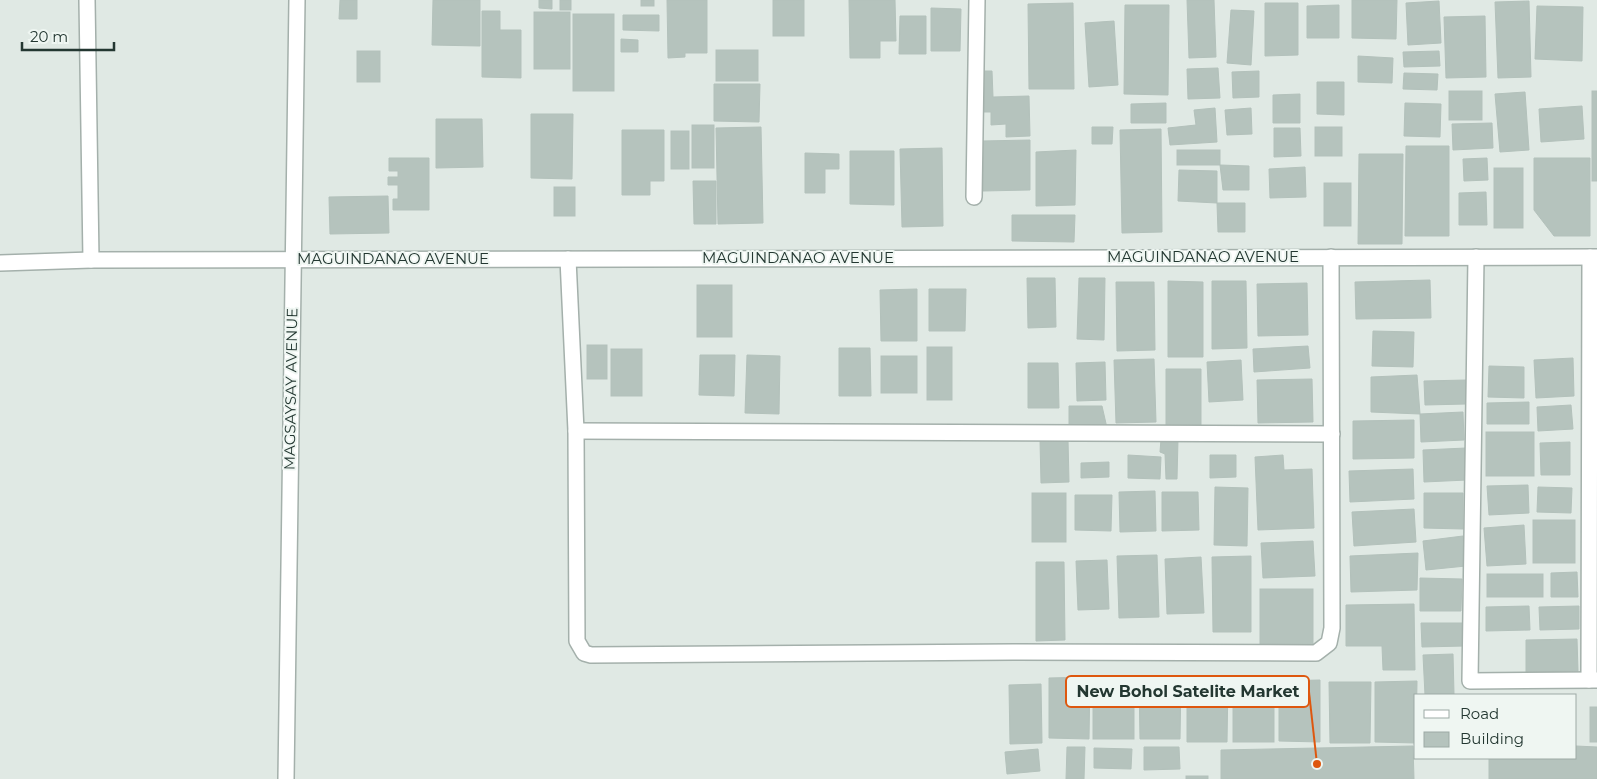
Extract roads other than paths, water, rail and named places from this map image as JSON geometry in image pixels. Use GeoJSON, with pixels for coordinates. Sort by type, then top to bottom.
{"type":"FeatureCollection","features":[{"type":"Feature","properties":{"kind":"street"},"geometry":{"type":"LineString","coordinates":[[87,0],[91,260]]}},
{"type":"Feature","properties":{"kind":"street","name":"MAGSAYSAY AVENUE"},"geometry":{"type":"LineString","coordinates":[[286,779],[297,0]]}},
{"type":"Feature","properties":{"kind":"street"},"geometry":{"type":"LineString","coordinates":[[974,197],[976,0]]}},
{"type":"Feature","properties":{"kind":"street"},"geometry":{"type":"LineString","coordinates":[[568,259],[576,431],[577,641],[584,653],[591,655],[1003,652],[1316,653],[1328,643],[1332,628],[1331,257]]}},
{"type":"Feature","properties":{"kind":"street"},"geometry":{"type":"LineString","coordinates":[[1476,257],[1470,681],[1593,680],[1594,257]]}},
{"type":"Feature","properties":{"kind":"street","name":"MAGUINDANAO AVENUE"},"geometry":{"type":"LineString","coordinates":[[0,263],[91,260],[293,259],[1594,257]]}},
{"type":"Feature","properties":{"kind":"street"},"geometry":{"type":"LineString","coordinates":[[576,431],[1332,434]]}},
{"type":"Feature","properties":{"kind":"place","name":"New Bohol Satelite Market"},"geometry":{"type":"Point","coordinates":[1317,764]}}]}
